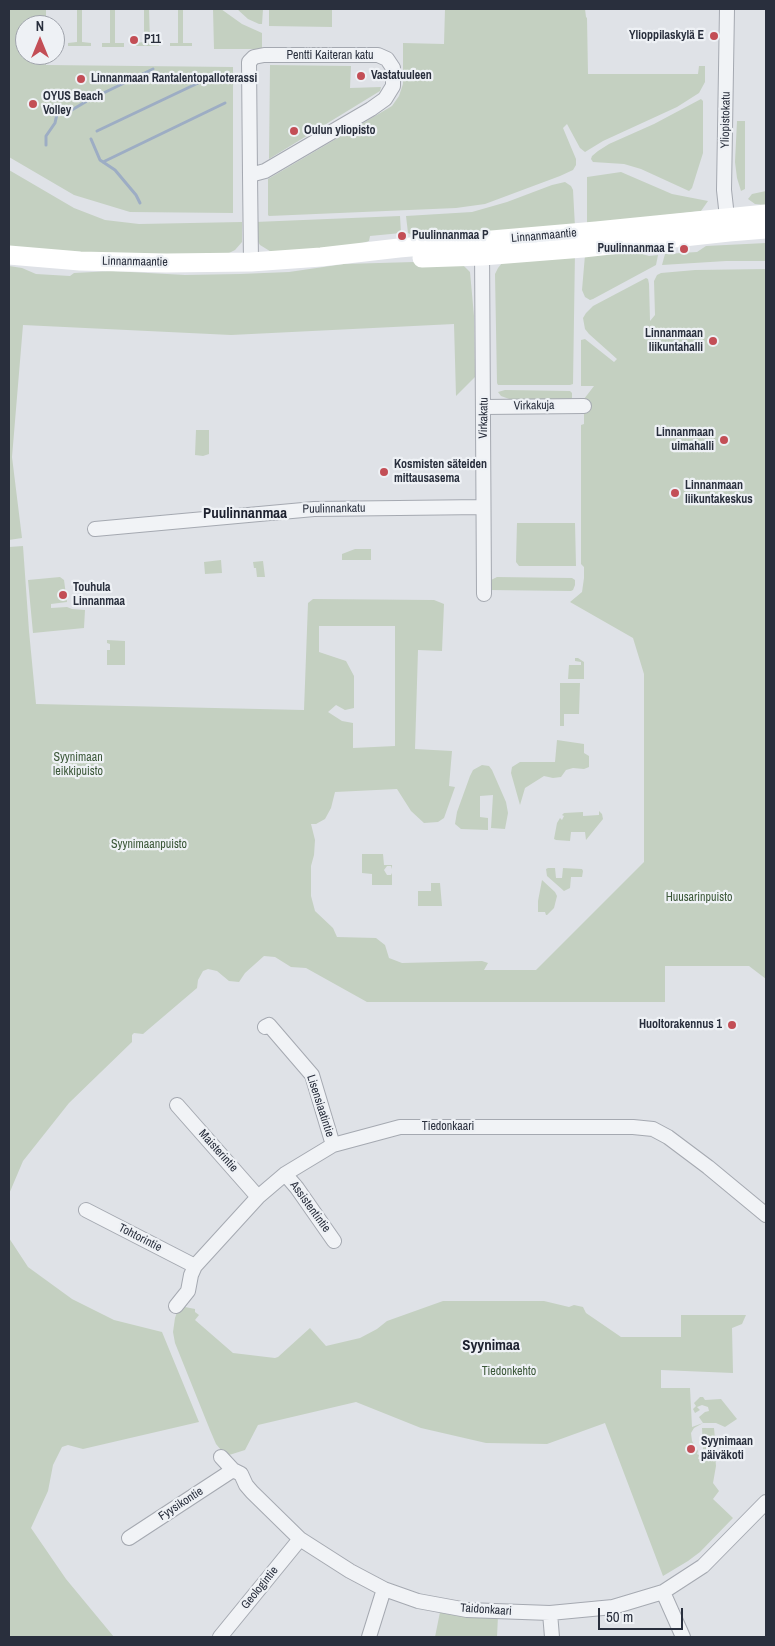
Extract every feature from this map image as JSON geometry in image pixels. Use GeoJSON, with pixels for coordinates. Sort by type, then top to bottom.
{"type":"FeatureCollection","features":[{"type":"Feature","properties":{"kind":"main road","name":"Linnanmaantie"},"geometry":{"type":"LineString","coordinates":[[9,255],[80,261],[166,263],[251,262],[321,257],[400,258],[482,249],[583,248],[728,224],[766,214]]}},
{"type":"Feature","properties":{"kind":"main road","name":"Linnanmaantie"},"geometry":{"type":"LineString","coordinates":[[728,224],[766,229]]}},
{"type":"Feature","properties":{"kind":"street","name":"Yliopistokatu"},"geometry":{"type":"LineString","coordinates":[[728,9],[724,190],[728,224]]}},
{"type":"Feature","properties":{"kind":"street","name":"Pentti Kaiteran katu"},"geometry":{"type":"LineString","coordinates":[[250,175],[265,171],[385,99],[393,86],[392,68],[387,59],[378,55],[264,55],[254,57],[249,62],[250,175],[251,262]]}},
{"type":"Feature","properties":{"kind":"street","name":"Virkakatu"},"geometry":{"type":"LineString","coordinates":[[482,249],[484,594]]}},
{"type":"Feature","properties":{"kind":"street","name":"Virkakuja"},"geometry":{"type":"LineString","coordinates":[[484,407],[584,406]]}},
{"type":"Feature","properties":{"kind":"street","name":"Puulinnankatu"},"geometry":{"type":"LineString","coordinates":[[95,529],[314,509],[483,507]]}},
{"type":"Feature","properties":{"kind":"street","name":"Lisensiaatintie"},"geometry":{"type":"LineString","coordinates":[[265,1027],[269,1025],[312,1075],[332,1145]]}},
{"type":"Feature","properties":{"kind":"street","name":"Maisterintie"},"geometry":{"type":"LineString","coordinates":[[177,1105],[258,1197]]}},
{"type":"Feature","properties":{"kind":"street","name":"Tiedonkaari"},"geometry":{"type":"LineString","coordinates":[[176,1306],[188,1291],[195,1266],[258,1197],[285,1174],[332,1145],[400,1127],[597,1126],[654,1129],[668,1137],[708,1167],[766,1215]]}},
{"type":"Feature","properties":{"kind":"street","name":"Assistentintie"},"geometry":{"type":"LineString","coordinates":[[285,1174],[334,1241]]}},
{"type":"Feature","properties":{"kind":"street","name":"Tohtorintie"},"geometry":{"type":"LineString","coordinates":[[86,1210],[195,1266]]}},
{"type":"Feature","properties":{"kind":"street","name":"Taidonkaari"},"geometry":{"type":"LineString","coordinates":[[222,1457],[233,1470],[241,1474],[252,1492],[300,1539],[350,1571],[384,1589],[418,1601],[467,1610],[550,1613],[613,1607],[663,1592],[703,1566],[766,1502]]}},
{"type":"Feature","properties":{"kind":"street","name":"Fyysikontie"},"geometry":{"type":"LineString","coordinates":[[129,1538],[233,1470]]}},
{"type":"Feature","properties":{"kind":"street","name":"Geologintie"},"geometry":{"type":"LineString","coordinates":[[220,1637],[300,1539]]}},
{"type":"Feature","properties":{"kind":"street"},"geometry":{"type":"LineString","coordinates":[[369,1637],[384,1589]]}},
{"type":"Feature","properties":{"kind":"street"},"geometry":{"type":"LineString","coordinates":[[663,1592],[683,1637]]}},
{"type":"Feature","properties":{"kind":"street"},"geometry":{"type":"LineString","coordinates":[[550,1613],[552,1637]]}},
{"type":"Feature","properties":{"kind":"green space"},"geometry":{"type":"Polygon","coordinates":[[[9,9],[46,9],[46,15],[15,15],[15,65],[233,67],[233,213],[130,212],[74,195],[9,157],[9,9]]]}},
{"type":"Feature","properties":{"kind":"green space"},"geometry":{"type":"Polygon","coordinates":[[[77,9],[82,9],[82,42],[91,43],[91,46],[68,46],[68,43],[77,42],[77,9]]]}},
{"type":"Feature","properties":{"kind":"green space"},"geometry":{"type":"Polygon","coordinates":[[[110,9],[115,9],[115,43],[124,43],[124,47],[102,47],[102,43],[110,43],[110,9]]]}},
{"type":"Feature","properties":{"kind":"green space"},"geometry":{"type":"Polygon","coordinates":[[[144,9],[149,9],[150,42],[159,43],[159,46],[136,46],[136,43],[144,42],[144,9]]]}},
{"type":"Feature","properties":{"kind":"green space"},"geometry":{"type":"Polygon","coordinates":[[[178,9],[183,9],[183,43],[192,43],[192,46],[170,46],[170,43],[178,43],[178,9]]]}},
{"type":"Feature","properties":{"kind":"green space"},"geometry":{"type":"Polygon","coordinates":[[[213,9],[221,9],[242,24],[262,33],[262,49],[214,49],[213,9]]]}},
{"type":"Feature","properties":{"kind":"green space"},"geometry":{"type":"Polygon","coordinates":[[[237,9],[263,9],[262,24],[248,19],[237,9]]]}},
{"type":"Feature","properties":{"kind":"green space"},"geometry":{"type":"Polygon","coordinates":[[[269,9],[332,9],[332,27],[269,26],[269,9]]]}},
{"type":"Feature","properties":{"kind":"green space"},"geometry":{"type":"Polygon","coordinates":[[[445,9],[585,9],[587,18],[588,74],[698,74],[699,66],[705,66],[705,82],[699,93],[677,107],[603,141],[585,152],[580,148],[567,124],[563,128],[576,159],[576,165],[573,170],[485,204],[456,208],[269,216],[268,179],[392,106],[399,96],[403,84],[403,43],[444,44],[445,9]]]}},
{"type":"Feature","properties":{"kind":"green space"},"geometry":{"type":"Polygon","coordinates":[[[270,65],[351,66],[350,88],[381,87],[380,91],[269,159],[270,65]]]}},
{"type":"Feature","properties":{"kind":"green space"},"geometry":{"type":"Polygon","coordinates":[[[701,99],[703,101],[703,153],[692,188],[689,191],[641,169],[624,164],[593,162],[591,159],[598,151],[609,144],[654,124],[701,99]]]}},
{"type":"Feature","properties":{"kind":"green space"},"geometry":{"type":"Polygon","coordinates":[[[737,121],[745,121],[745,189],[741,191],[735,162],[737,121]]]}},
{"type":"Feature","properties":{"kind":"green space"},"geometry":{"type":"Polygon","coordinates":[[[9,170],[74,208],[105,220],[139,224],[242,222],[242,242],[235,250],[225,255],[80,253],[9,247],[9,170]]]}},
{"type":"Feature","properties":{"kind":"green space"},"geometry":{"type":"Polygon","coordinates":[[[621,172],[672,194],[708,201],[701,211],[587,224],[587,177],[621,172]]]}},
{"type":"Feature","properties":{"kind":"green space"},"geometry":{"type":"Polygon","coordinates":[[[565,182],[573,190],[575,227],[416,237],[408,233],[406,216],[472,212],[565,182]]]}},
{"type":"Feature","properties":{"kind":"green space"},"geometry":{"type":"Polygon","coordinates":[[[766,191],[766,205],[755,204],[748,199],[752,194],[766,191]]]}},
{"type":"Feature","properties":{"kind":"green space"},"geometry":{"type":"Polygon","coordinates":[[[400,216],[401,233],[370,236],[369,241],[347,248],[273,253],[260,245],[257,240],[255,222],[400,216]]]}},
{"type":"Feature","properties":{"kind":"green space"},"geometry":{"type":"Polygon","coordinates":[[[766,243],[766,261],[726,261],[662,265],[665,254],[697,252],[706,246],[766,243]]]}},
{"type":"Feature","properties":{"kind":"green space"},"geometry":{"type":"Polygon","coordinates":[[[633,251],[649,256],[658,255],[656,265],[593,299],[590,300],[585,297],[582,290],[585,255],[633,251]]]}},
{"type":"Feature","properties":{"kind":"green space"},"geometry":{"type":"Polygon","coordinates":[[[575,252],[573,384],[498,385],[495,274],[498,268],[502,263],[575,252]]]}},
{"type":"Feature","properties":{"kind":"green space"},"geometry":{"type":"Polygon","coordinates":[[[460,262],[470,272],[474,316],[475,377],[456,396],[454,324],[231,335],[23,325],[12,457],[22,538],[9,540],[9,266],[22,268],[36,274],[70,276],[74,273],[112,271],[185,275],[289,272],[344,264],[460,262]]]}},
{"type":"Feature","properties":{"kind":"green space"},"geometry":{"type":"Polygon","coordinates":[[[766,269],[766,979],[749,966],[665,966],[665,1002],[367,1002],[306,968],[291,967],[275,957],[264,956],[245,973],[239,982],[229,981],[217,971],[208,969],[203,971],[198,980],[197,988],[143,1034],[134,1033],[132,1035],[132,1042],[69,1103],[23,1161],[9,1194],[9,547],[23,546],[36,704],[304,710],[308,603],[313,599],[434,600],[444,604],[442,651],[418,650],[415,749],[452,751],[449,786],[455,787],[444,818],[438,822],[424,823],[411,811],[397,789],[335,792],[331,808],[325,819],[316,824],[311,824],[315,840],[311,866],[311,896],[315,911],[333,928],[337,937],[376,938],[385,945],[389,958],[402,963],[482,961],[488,963],[484,970],[536,970],[644,862],[644,674],[633,638],[570,602],[582,592],[584,578],[584,567],[581,564],[581,425],[584,424],[584,399],[594,386],[581,386],[581,340],[585,339],[614,362],[617,359],[589,334],[585,329],[583,318],[593,306],[646,278],[649,284],[650,321],[655,315],[654,281],[657,275],[695,270],[766,269]],[[319,626],[319,652],[346,661],[354,676],[354,708],[345,710],[336,705],[328,712],[342,721],[353,723],[353,748],[395,746],[395,626],[319,626]]]}},
{"type":"Feature","properties":{"kind":"green space"},"geometry":{"type":"Polygon","coordinates":[[[505,390],[570,391],[572,398],[569,400],[512,400],[501,396],[498,392],[505,390]]]}},
{"type":"Feature","properties":{"kind":"green space"},"geometry":{"type":"Polygon","coordinates":[[[196,430],[209,430],[209,454],[203,456],[195,455],[196,430]]]}},
{"type":"Feature","properties":{"kind":"green space"},"geometry":{"type":"Polygon","coordinates":[[[517,523],[575,523],[576,566],[519,566],[516,562],[517,523]]]}},
{"type":"Feature","properties":{"kind":"green space"},"geometry":{"type":"Polygon","coordinates":[[[355,549],[371,549],[371,560],[342,560],[342,554],[355,549]]]}},
{"type":"Feature","properties":{"kind":"green space"},"geometry":{"type":"Polygon","coordinates":[[[221,560],[222,573],[205,574],[204,562],[221,560]]]}},
{"type":"Feature","properties":{"kind":"green space"},"geometry":{"type":"Polygon","coordinates":[[[263,561],[265,577],[257,577],[253,562],[263,561]]]}},
{"type":"Feature","properties":{"kind":"green space"},"geometry":{"type":"Polygon","coordinates":[[[60,577],[64,580],[67,602],[51,604],[51,608],[67,607],[85,610],[84,628],[33,633],[28,580],[60,577]]]}},
{"type":"Feature","properties":{"kind":"green space"},"geometry":{"type":"Polygon","coordinates":[[[497,577],[572,578],[575,580],[575,585],[571,591],[489,590],[491,580],[497,577]]]}},
{"type":"Feature","properties":{"kind":"green space"},"geometry":{"type":"Polygon","coordinates":[[[107,640],[125,641],[125,665],[107,665],[107,650],[110,650],[110,644],[107,643],[107,640]]]}},
{"type":"Feature","properties":{"kind":"green space"},"geometry":{"type":"Polygon","coordinates":[[[575,658],[584,662],[584,679],[568,679],[569,665],[581,665],[581,662],[575,661],[575,658]]]}},
{"type":"Feature","properties":{"kind":"green space"},"geometry":{"type":"Polygon","coordinates":[[[560,683],[580,683],[579,714],[564,714],[564,726],[560,726],[560,683]]]}},
{"type":"Feature","properties":{"kind":"green space"},"geometry":{"type":"Polygon","coordinates":[[[557,740],[584,744],[584,753],[589,756],[589,767],[566,770],[561,777],[544,776],[525,788],[520,805],[511,773],[512,767],[520,762],[555,762],[557,740]]]}},
{"type":"Feature","properties":{"kind":"green space"},"geometry":{"type":"Polygon","coordinates":[[[482,765],[489,766],[492,770],[506,802],[508,813],[505,829],[491,828],[493,795],[480,796],[480,817],[488,818],[488,830],[461,829],[455,824],[457,812],[470,776],[473,770],[482,765]]]}},
{"type":"Feature","properties":{"kind":"green space"},"geometry":{"type":"Polygon","coordinates":[[[599,811],[603,819],[586,840],[585,832],[571,832],[570,841],[554,839],[557,823],[560,818],[562,820],[564,813],[583,812],[583,816],[599,815],[599,811]]]}},
{"type":"Feature","properties":{"kind":"green space"},"geometry":{"type":"Polygon","coordinates":[[[362,854],[383,854],[384,865],[392,865],[392,869],[391,866],[387,866],[384,870],[387,875],[392,873],[392,885],[372,885],[372,874],[362,873],[362,854]]]}},
{"type":"Feature","properties":{"kind":"green space"},"geometry":{"type":"Polygon","coordinates":[[[555,868],[556,878],[562,878],[563,868],[582,869],[582,877],[571,877],[570,888],[564,891],[547,876],[546,869],[555,868]]]}},
{"type":"Feature","properties":{"kind":"green space"},"geometry":{"type":"Polygon","coordinates":[[[542,880],[557,896],[554,908],[547,915],[545,912],[538,912],[542,880]]]}},
{"type":"Feature","properties":{"kind":"green space"},"geometry":{"type":"Polygon","coordinates":[[[431,883],[440,883],[442,906],[418,906],[418,891],[431,891],[431,883]]]}},
{"type":"Feature","properties":{"kind":"green space"},"geometry":{"type":"Polygon","coordinates":[[[9,1238],[28,1267],[72,1299],[114,1320],[162,1332],[199,1422],[83,1449],[68,1445],[62,1447],[53,1465],[48,1491],[31,1528],[66,1579],[114,1637],[9,1637],[9,1238]]]}},
{"type":"Feature","properties":{"kind":"green space","name":"Tiedonkehto"},"geometry":{"type":"Polygon","coordinates":[[[443,1301],[544,1301],[569,1307],[574,1305],[583,1307],[586,1313],[621,1337],[681,1337],[681,1315],[746,1315],[742,1324],[732,1328],[733,1373],[661,1370],[661,1388],[690,1388],[692,1427],[703,1423],[694,1428],[691,1433],[692,1441],[698,1451],[698,1459],[705,1460],[707,1454],[715,1454],[716,1466],[713,1483],[719,1491],[713,1499],[733,1518],[700,1552],[663,1576],[605,1423],[547,1444],[486,1443],[421,1428],[356,1402],[258,1425],[245,1450],[226,1456],[216,1444],[210,1430],[175,1343],[173,1332],[175,1318],[180,1306],[195,1309],[195,1312],[199,1315],[195,1320],[233,1353],[275,1358],[310,1328],[326,1346],[360,1338],[387,1321],[443,1301]]]}},
{"type":"Feature","properties":{"kind":"green space"},"geometry":{"type":"Polygon","coordinates":[[[700,1397],[703,1397],[705,1400],[721,1399],[737,1419],[725,1427],[716,1423],[703,1423],[699,1417],[709,1411],[708,1407],[702,1405],[697,1407],[700,1410],[695,1413],[693,1409],[696,1406],[694,1403],[700,1397]]]}},
{"type":"Feature","properties":{"kind":"green space"},"geometry":{"type":"Polygon","coordinates":[[[702,1428],[714,1428],[716,1449],[703,1449],[702,1428]]]}},
{"type":"Feature","properties":{"kind":"green space"},"geometry":{"type":"Polygon","coordinates":[[[440,1612],[498,1616],[497,1637],[435,1637],[440,1612]]]}},
{"type":"Feature","properties":{"kind":"waterway"},"geometry":{"type":"LineString","coordinates":[[46,145],[46,136],[55,123],[57,114],[70,111],[153,69]]}},
{"type":"Feature","properties":{"kind":"waterway"},"geometry":{"type":"LineString","coordinates":[[97,131],[215,75]]}},
{"type":"Feature","properties":{"kind":"waterway"},"geometry":{"type":"LineString","coordinates":[[103,162],[225,103]]}},
{"type":"Feature","properties":{"kind":"waterway"},"geometry":{"type":"LineString","coordinates":[[91,139],[100,160],[115,170],[136,195],[140,203]]}},
{"type":"Feature","properties":{"kind":"place","name":"Ylioppilaskylä E"},"geometry":{"type":"Point","coordinates":[714,36]}},
{"type":"Feature","properties":{"kind":"place","name":"P11"},"geometry":{"type":"Point","coordinates":[134,40]}},
{"type":"Feature","properties":{"kind":"place","name":"Vastatuuleen"},"geometry":{"type":"Point","coordinates":[361,76]}},
{"type":"Feature","properties":{"kind":"place","name":"Linnanmaan Rantalentopalloterassi"},"geometry":{"type":"Point","coordinates":[81,79]}},
{"type":"Feature","properties":{"kind":"place","name":"OYUS Beach Volley"},"geometry":{"type":"Point","coordinates":[33,104]}},
{"type":"Feature","properties":{"kind":"place","name":"Oulun yliopisto"},"geometry":{"type":"Point","coordinates":[294,131]}},
{"type":"Feature","properties":{"kind":"place","name":"Puulinnanmaa P"},"geometry":{"type":"Point","coordinates":[402,236]}},
{"type":"Feature","properties":{"kind":"place","name":"Puulinnanmaa E"},"geometry":{"type":"Point","coordinates":[684,249]}},
{"type":"Feature","properties":{"kind":"place","name":"Linnanmaan liikuntahalli"},"geometry":{"type":"Point","coordinates":[713,341]}},
{"type":"Feature","properties":{"kind":"place","name":"Linnanmaan uimahalli"},"geometry":{"type":"Point","coordinates":[724,440]}},
{"type":"Feature","properties":{"kind":"place","name":"Kosmisten säteiden mittausasema"},"geometry":{"type":"Point","coordinates":[384,472]}},
{"type":"Feature","properties":{"kind":"place","name":"Linnanmaan liikuntakeskus"},"geometry":{"type":"Point","coordinates":[675,493]}},
{"type":"Feature","properties":{"kind":"place","name":"Touhula Linnanmaa"},"geometry":{"type":"Point","coordinates":[63,595]}},
{"type":"Feature","properties":{"kind":"place","name":"Huoltorakennus 1"},"geometry":{"type":"Point","coordinates":[732,1025]}},
{"type":"Feature","properties":{"kind":"place","name":"Syynimaan päiväkoti"},"geometry":{"type":"Point","coordinates":[691,1449]}},
{"type":"Feature","properties":{"kind":"district","name":"Puulinnanmaa"},"geometry":{"type":"Point","coordinates":[245,514]}},
{"type":"Feature","properties":{"kind":"district","name":"Syynimaa"},"geometry":{"type":"Point","coordinates":[491,1346]}},
{"type":"Feature","properties":{"kind":"park label","name":"Syynimaan leikkipuisto"},"geometry":{"type":"Point","coordinates":[78,765]}},
{"type":"Feature","properties":{"kind":"park label","name":"Syynimaanpuisto"},"geometry":{"type":"Point","coordinates":[149,845]}},
{"type":"Feature","properties":{"kind":"park label","name":"Huusarinpuisto"},"geometry":{"type":"Point","coordinates":[699,898]}}]}
